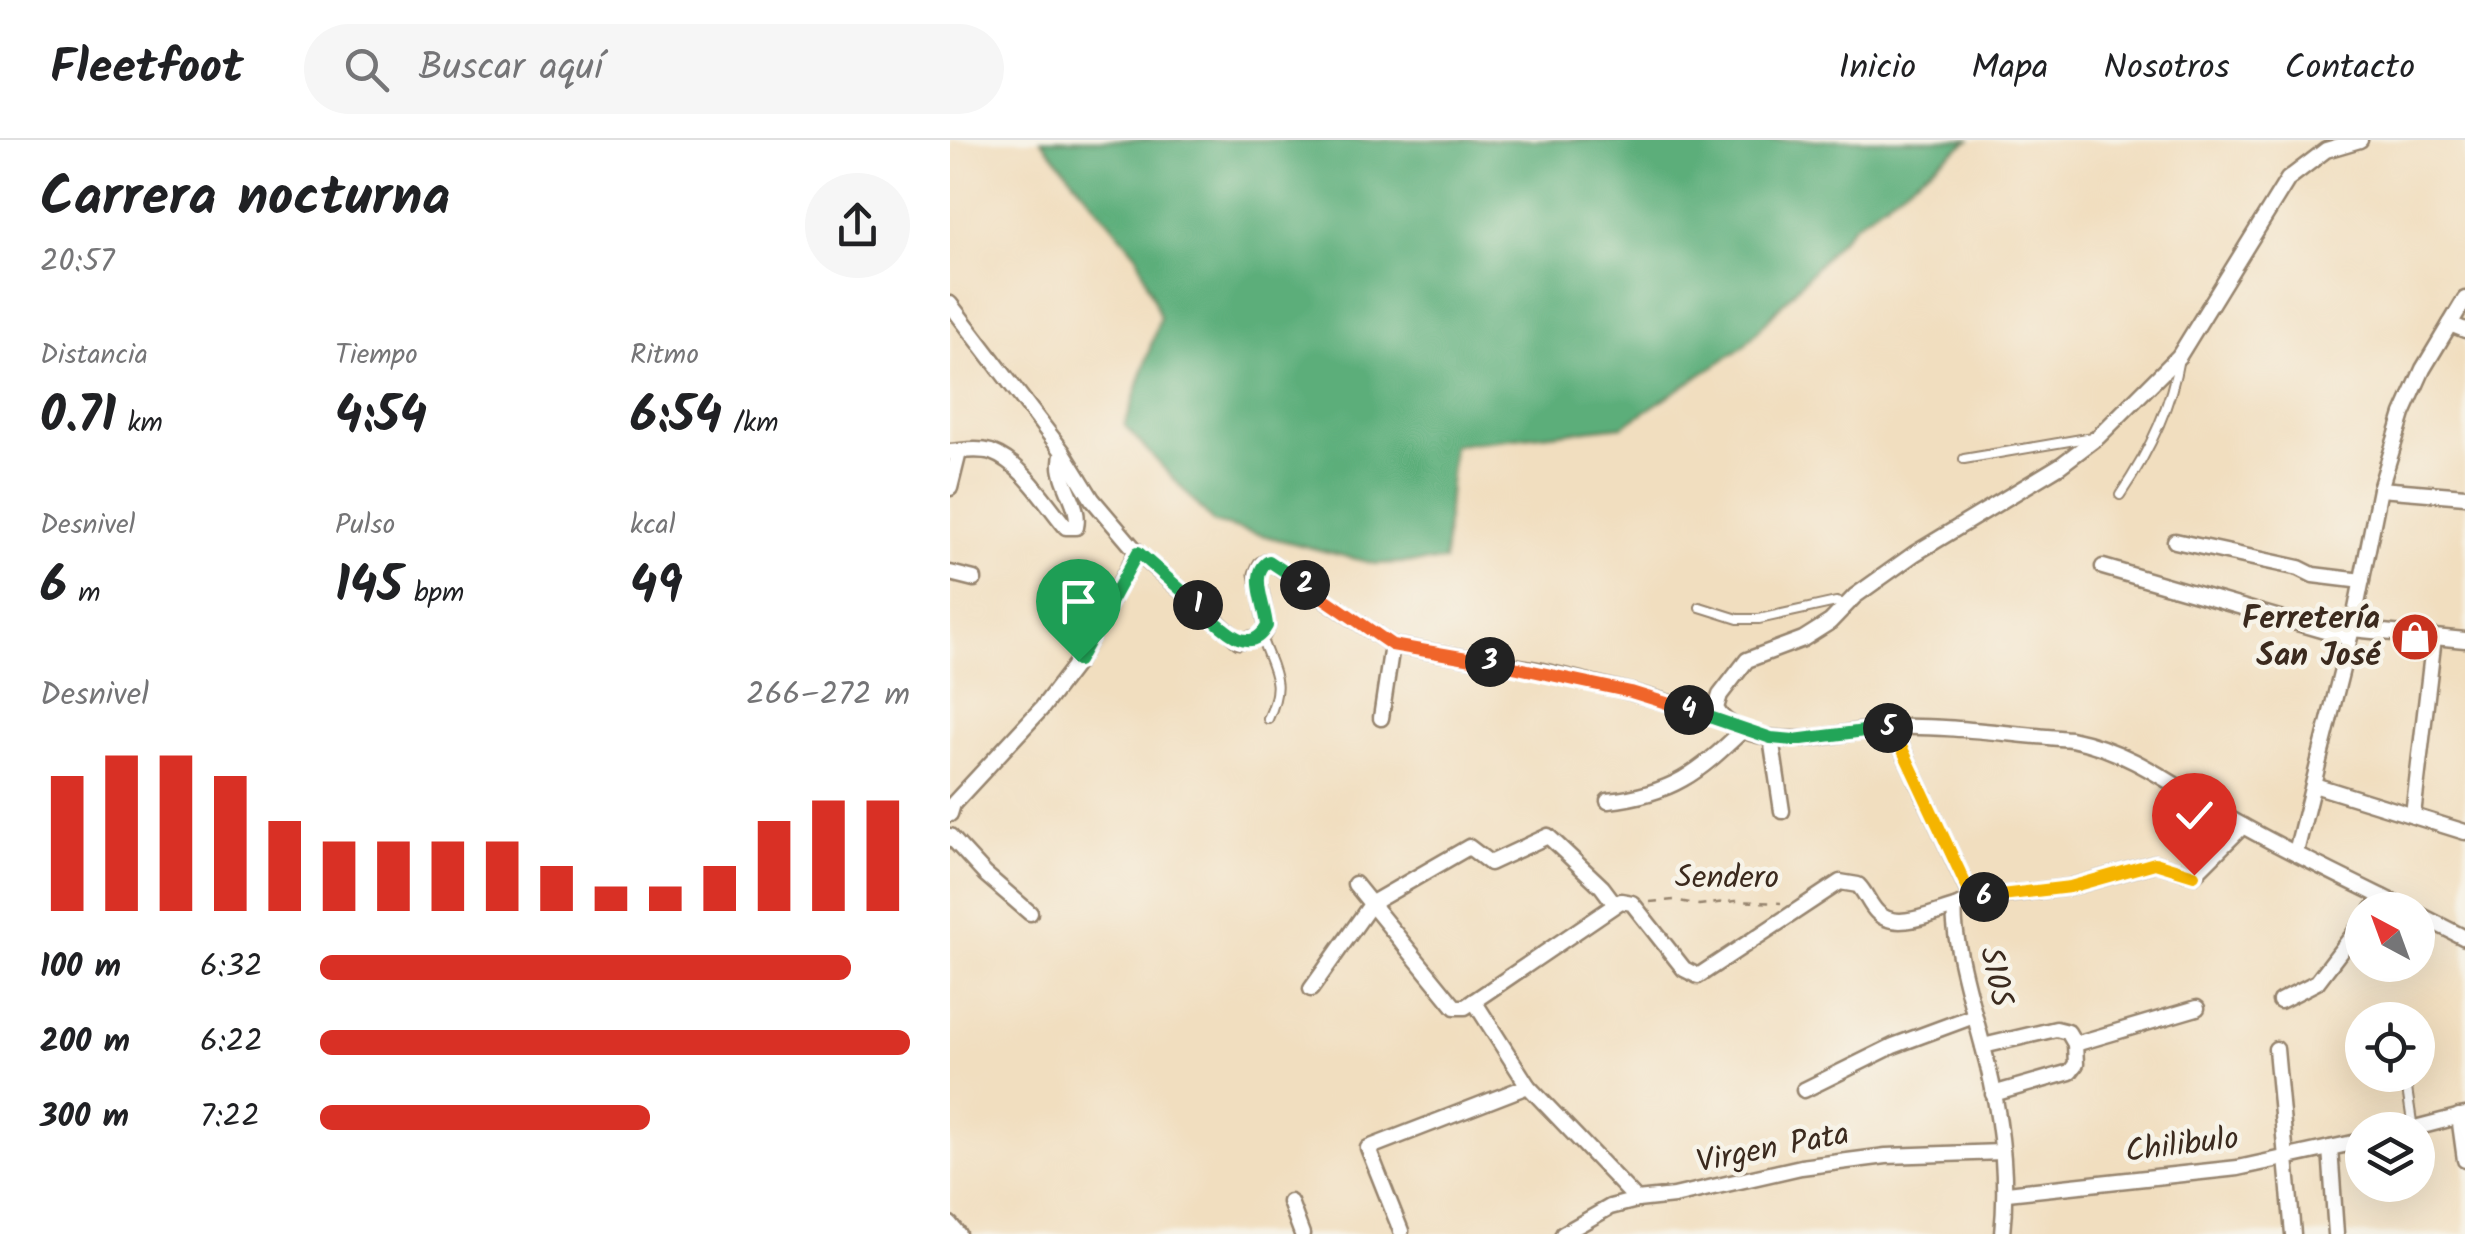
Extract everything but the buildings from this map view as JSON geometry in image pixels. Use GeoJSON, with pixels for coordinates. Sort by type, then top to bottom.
{"type":"FeatureCollection","features":[{"type":"Feature","properties":{"kind":"street"},"geometry":{"type":"LineString","coordinates":[[1721,718],[1716,708],[1720,695],[1747,660],[1803,639],[1830,622],[1846,604],[1914,554],[2061,465],[2098,437],[2179,356],[2288,179],[2326,150],[2360,140]]}},
{"type":"Feature","properties":{"kind":"street"},"geometry":{"type":"LineString","coordinates":[[2296,852],[2351,634],[2380,490],[2403,414],[2424,368],[2465,299]]}},
{"type":"Feature","properties":{"kind":"street"},"geometry":{"type":"LineString","coordinates":[[950,304],[1063,452],[1092,500],[1138,552],[1239,641],[1261,637],[1267,626],[1257,574],[1261,565],[1269,561],[1392,645],[1538,670],[1631,692],[1721,718],[1771,738],[1794,740],[1892,727],[2093,744],[2141,763],[2243,826],[2374,892]]}},
{"type":"Feature","properties":{"kind":"street"},"geometry":{"type":"LineString","coordinates":[[2450,324],[2465,330]]}},
{"type":"Feature","properties":{"kind":"street"},"geometry":{"type":"LineString","coordinates":[[950,488],[954,452],[992,452],[1006,461],[1066,527],[1076,527],[1078,516],[1060,463],[1063,452]]}},
{"type":"Feature","properties":{"kind":"street"},"geometry":{"type":"LineString","coordinates":[[2380,490],[2465,496]]}},
{"type":"Feature","properties":{"kind":"street"},"geometry":{"type":"LineString","coordinates":[[2176,541],[2299,568],[2313,576],[2362,580]]}},
{"type":"Feature","properties":{"kind":"street"},"geometry":{"type":"LineString","coordinates":[[950,814],[953,804],[1042,708],[1078,661],[1138,552]]}},
{"type":"Feature","properties":{"kind":"street"},"geometry":{"type":"LineString","coordinates":[[2103,567],[2351,634],[2465,640]]}},
{"type":"Feature","properties":{"kind":"street"},"geometry":{"type":"LineString","coordinates":[[950,572],[974,580]]}},
{"type":"Feature","properties":{"kind":"street"},"geometry":{"type":"LineString","coordinates":[[2413,815],[2434,637]]}},
{"type":"Feature","properties":{"kind":"street"},"geometry":{"type":"LineString","coordinates":[[1382,718],[1392,645]]}},
{"type":"Feature","properties":{"kind":"street"},"geometry":{"type":"LineString","coordinates":[[1892,727],[1972,898]]}},
{"type":"Feature","properties":{"kind":"street"},"geometry":{"type":"LineString","coordinates":[[1608,800],[1642,796],[1683,782],[1744,730]]}},
{"type":"Feature","properties":{"kind":"street"},"geometry":{"type":"LineString","coordinates":[[1771,738],[1782,811]]}},
{"type":"Feature","properties":{"kind":"street"},"geometry":{"type":"LineString","coordinates":[[2314,785],[2465,832]]}},
{"type":"Feature","properties":{"kind":"street","name":"S10S"},"geometry":{"type":"LineString","coordinates":[[2002,1234],[2007,1193],[2002,1152],[1955,907],[1972,898],[2070,887],[2155,863],[2194,875],[2243,826]]}},
{"type":"Feature","properties":{"kind":"street"},"geometry":{"type":"LineString","coordinates":[[950,836],[985,874],[1030,913]]}},
{"type":"Feature","properties":{"kind":"street"},"geometry":{"type":"LineString","coordinates":[[1311,990],[1372,903],[1468,847],[1490,863],[1548,836],[1602,886],[1614,903]]}},
{"type":"Feature","properties":{"kind":"street"},"geometry":{"type":"LineString","coordinates":[[1355,884],[1455,1007],[1465,1007],[1614,903],[1626,900],[1632,902],[1684,969],[1698,976],[1840,882],[1858,885],[1875,910],[1892,920],[1955,907]]}},
{"type":"Feature","properties":{"kind":"street"},"geometry":{"type":"LineString","coordinates":[[2435,923],[2465,938]]}},
{"type":"Feature","properties":{"kind":"street"},"geometry":{"type":"LineString","coordinates":[[2280,1001],[2317,982],[2345,945]]}},
{"type":"Feature","properties":{"kind":"street"},"geometry":{"type":"LineString","coordinates":[[1474,1001],[1528,1086],[1636,1200]]}},
{"type":"Feature","properties":{"kind":"street"},"geometry":{"type":"LineString","coordinates":[[2075,1044],[2198,1008]]}},
{"type":"Feature","properties":{"kind":"street"},"geometry":{"type":"LineString","coordinates":[[1804,1090],[1893,1046],[1974,1016]]}},
{"type":"Feature","properties":{"kind":"street"},"geometry":{"type":"LineString","coordinates":[[1983,1046],[2056,1028],[2068,1032],[2075,1044],[2076,1064],[2070,1072],[1993,1094]]}},
{"type":"Feature","properties":{"kind":"street"},"geometry":{"type":"LineString","coordinates":[[2276,1048],[2293,1234]]}},
{"type":"Feature","properties":{"kind":"street"},"geometry":{"type":"LineString","coordinates":[[1401,1231],[1368,1148],[1528,1086]]}},
{"type":"Feature","properties":{"kind":"street"},"geometry":{"type":"LineString","coordinates":[[2435,1123],[2462,1116],[2465,1160]]}},
{"type":"Feature","properties":{"kind":"street","name":"Chilibulo"},"geometry":{"type":"LineString","coordinates":[[2007,1193],[2238,1168],[2345,1145]]}},
{"type":"Feature","properties":{"kind":"street"},"geometry":{"type":"LineString","coordinates":[[2330,1148],[2336,1234]]}},
{"type":"Feature","properties":{"kind":"street","name":"Virgen Pata"},"geometry":{"type":"LineString","coordinates":[[1562,1234],[1610,1207],[1801,1168],[1886,1156],[2002,1152]]}},
{"type":"Feature","properties":{"kind":"street"},"geometry":{"type":"LineString","coordinates":[[1290,1202],[1302,1234]]}},
{"type":"Feature","properties":{"kind":"street"},"geometry":{"type":"LineString","coordinates":[[950,1224],[958,1234]]}},
{"type":"Feature","properties":{"kind":"lane"},"geometry":{"type":"LineString","coordinates":[[2120,495],[2140,465],[2155,431],[2179,356]]}},
{"type":"Feature","properties":{"kind":"lane"},"geometry":{"type":"LineString","coordinates":[[1964,460],[2098,437]]}},
{"type":"Feature","properties":{"kind":"lane"},"geometry":{"type":"LineString","coordinates":[[1700,607],[1738,620],[1760,619],[1828,603],[1846,604]]}},
{"type":"Feature","properties":{"kind":"lane"},"geometry":{"type":"LineString","coordinates":[[1261,637],[1279,686],[1268,719]]}},
{"type":"Feature","properties":{"kind":"path","name":"Sendero"},"geometry":{"type":"LineString","coordinates":[[1632,902],[1675,900],[1699,905],[1735,901],[1774,905],[1790,901]]}},
{"type":"Feature","properties":{"kind":"green space"},"geometry":{"type":"Polygon","coordinates":[[[1041,140],[1969,140],[1854,225],[1744,346],[1623,426],[1453,445],[1444,561],[1375,564],[1214,523],[1125,426],[1160,317],[1137,255],[1041,140]]]}},
{"type":"Feature","properties":{"kind":"place","name":"Ferretería San José"},"geometry":{"type":"Point","coordinates":[2415,637]}},
{"type":"Feature","properties":{"kind":"route"},"geometry":{"type":"LineString","coordinates":[[1078,661],[1138,552],[1239,641],[1249,642],[1261,637],[1267,626],[1257,574],[1261,565],[1269,561],[1392,645],[1538,670],[1631,692],[1721,718],[1771,738],[1794,740],[1892,727],[1972,898],[2070,887],[2155,863],[2194,875]]}}]}
